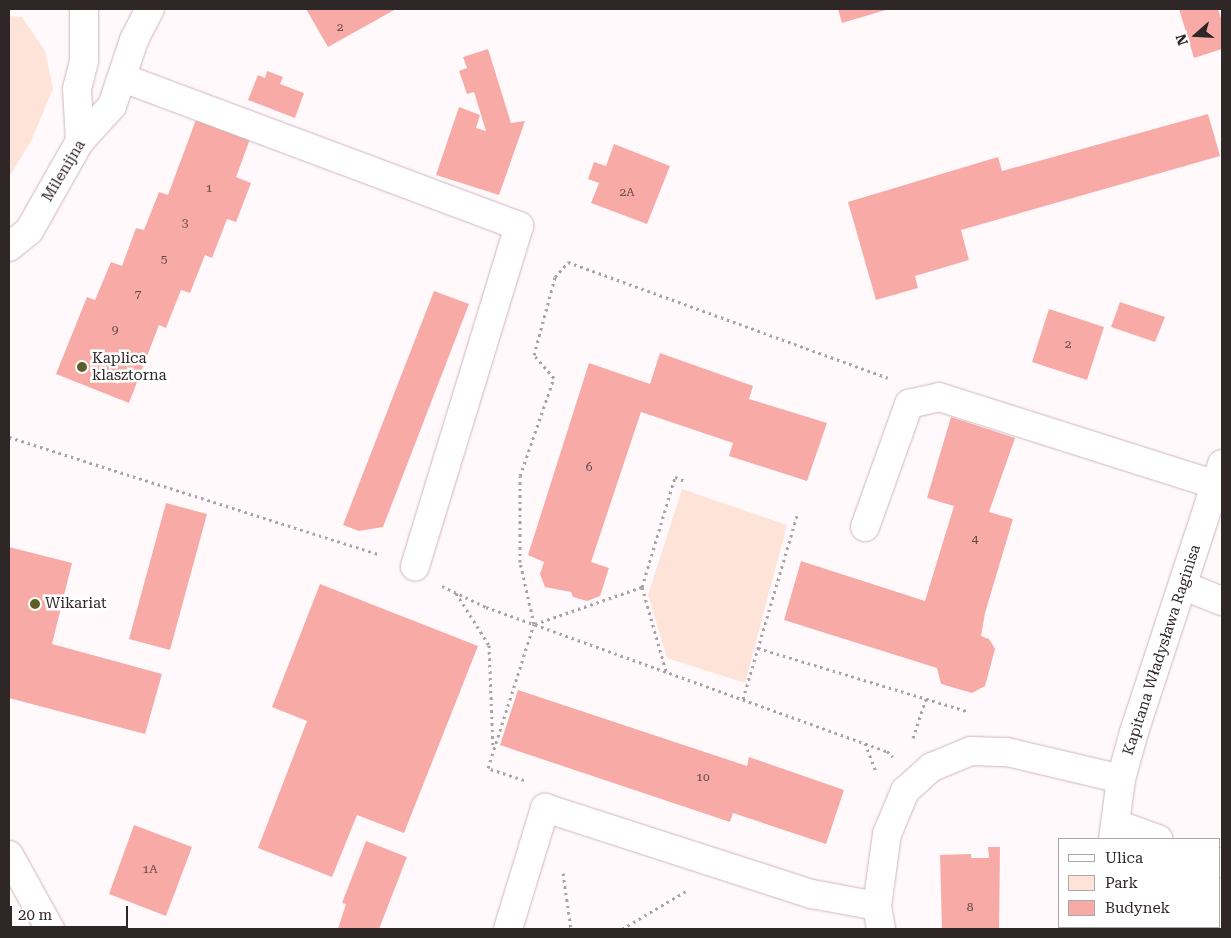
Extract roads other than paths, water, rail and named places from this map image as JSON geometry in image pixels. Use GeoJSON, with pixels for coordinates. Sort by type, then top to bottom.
{"type":"FeatureCollection","features":[{"type":"Feature","properties":{"kind":"street"},"geometry":{"type":"LineString","coordinates":[[80,141],[77,89],[84,60],[84,9]]}},
{"type":"Feature","properties":{"kind":"street","name":"Milenijna"},"geometry":{"type":"LineString","coordinates":[[9,247],[29,232],[80,141],[112,106],[123,78],[134,40],[150,9]]}},
{"type":"Feature","properties":{"kind":"street"},"geometry":{"type":"LineString","coordinates":[[123,78],[519,226],[415,566]]}},
{"type":"Feature","properties":{"kind":"street"},"geometry":{"type":"LineString","coordinates":[[865,527],[910,404],[939,397],[1219,474]]}},
{"type":"Feature","properties":{"kind":"street","name":"Kapitana Władysława Raginisa"},"geometry":{"type":"LineString","coordinates":[[1115,832],[1121,779],[1134,732],[1184,586],[1219,474]]}},
{"type":"Feature","properties":{"kind":"street"},"geometry":{"type":"LineString","coordinates":[[1184,586],[1222,601]]}},
{"type":"Feature","properties":{"kind":"street"},"geometry":{"type":"LineString","coordinates":[[508,929],[545,808],[812,894],[879,918],[887,834],[905,791],[910,773],[932,767],[971,751],[1007,752],[1121,779]]}},
{"type":"Feature","properties":{"kind":"street"},"geometry":{"type":"LineString","coordinates":[[1115,832],[1152,838]]}},
{"type":"Feature","properties":{"kind":"street"},"geometry":{"type":"LineString","coordinates":[[9,855],[50,929]]}},
{"type":"Feature","properties":{"kind":"place","name":"Kaplica klasztorna"},"geometry":{"type":"Point","coordinates":[82,367]}},
{"type":"Feature","properties":{"kind":"place","name":"Wikariat"},"geometry":{"type":"Point","coordinates":[35,604]}}]}
